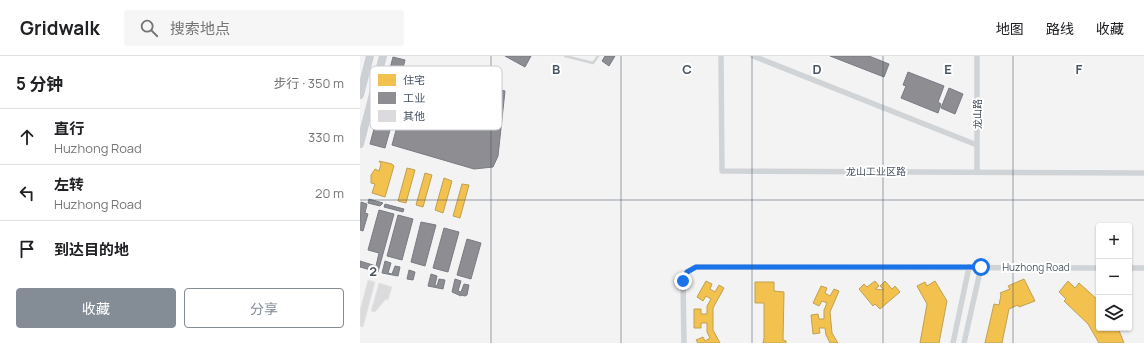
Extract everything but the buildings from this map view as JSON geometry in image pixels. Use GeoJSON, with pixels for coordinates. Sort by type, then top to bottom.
{"type":"FeatureCollection","features":[{"type":"Feature","properties":{"kind":"main road"},"geometry":{"type":"LineString","coordinates":[[360,95],[370,56]]}},
{"type":"Feature","properties":{"kind":"main road"},"geometry":{"type":"LineString","coordinates":[[380,66],[383,56]]}},
{"type":"Feature","properties":{"kind":"main road"},"geometry":{"type":"LineString","coordinates":[[360,144],[370,106]]}},
{"type":"Feature","properties":{"kind":"street","name":"龙山工业区路"},"geometry":{"type":"LineString","coordinates":[[721,56],[722,170],[1144,172]]}},
{"type":"Feature","properties":{"kind":"street"},"geometry":{"type":"LineString","coordinates":[[753,56],[976,145]]}},
{"type":"Feature","properties":{"kind":"street","name":"龙山路"},"geometry":{"type":"LineString","coordinates":[[977,56],[977,171]]}},
{"type":"Feature","properties":{"kind":"street","name":"Huzhong Road"},"geometry":{"type":"LineString","coordinates":[[684,343],[683,281],[687,272],[696,267],[1096,268]]}},
{"type":"Feature","properties":{"kind":"street"},"geometry":{"type":"LineString","coordinates":[[953,343],[969,267]]}},
{"type":"Feature","properties":{"kind":"street"},"geometry":{"type":"LineString","coordinates":[[964,343],[981,267]]}},
{"type":"Feature","properties":{"kind":"street"},"geometry":{"type":"LineString","coordinates":[[1132,268],[1144,268]]}},
{"type":"Feature","properties":{"kind":"lane"},"geometry":{"type":"LineString","coordinates":[[565,56],[594,63],[598,56]]}},
{"type":"Feature","properties":{"kind":"route"},"geometry":{"type":"LineString","coordinates":[[683,281],[687,272],[696,267],[981,267]]}}]}
